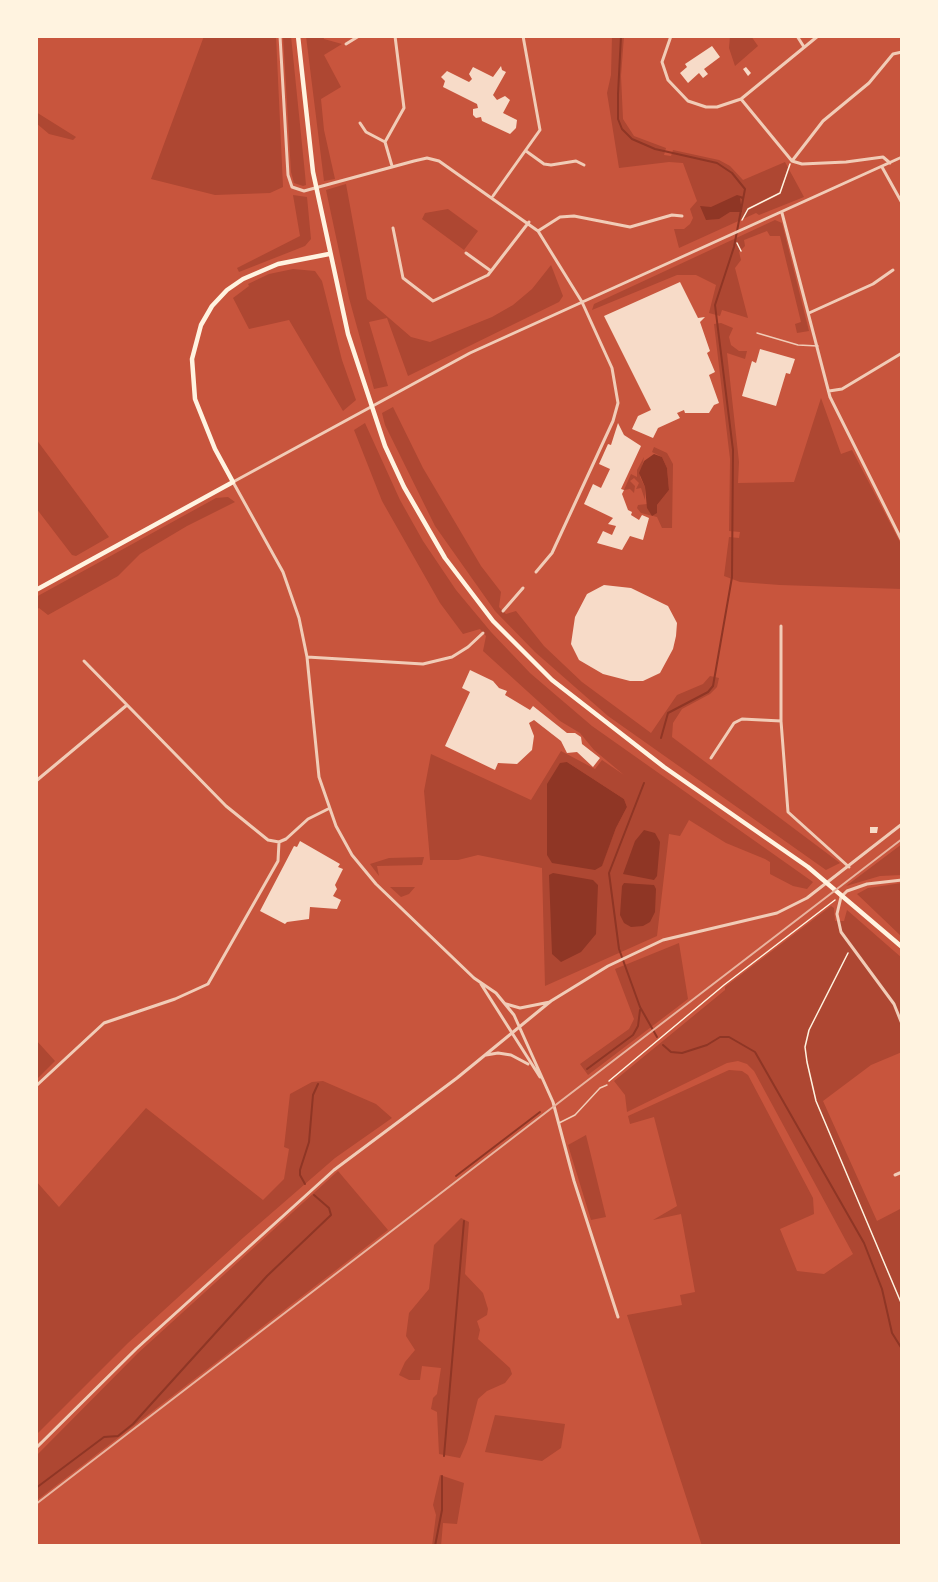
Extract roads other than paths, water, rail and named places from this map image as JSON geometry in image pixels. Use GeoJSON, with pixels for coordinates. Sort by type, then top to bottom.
{"type":"FeatureCollection","features":[{"type":"Feature","properties":{"kind":"main road"},"geometry":{"type":"LineString","coordinates":[[298,36],[319,203],[329,254],[363,386],[378,428],[404,487],[445,558],[478,604],[510,640],[552,680],[596,717],[808,867],[864,912],[902,947]]}},
{"type":"Feature","properties":{"kind":"main road"},"geometry":{"type":"LineString","coordinates":[[36,590],[233,482],[215,449],[195,399],[192,359],[201,325],[212,306],[227,290],[243,279],[278,264],[329,254]]}},
{"type":"Feature","properties":{"kind":"street"},"geometry":{"type":"LineString","coordinates":[[280,36],[288,175],[292,187],[304,191],[427,158],[439,161],[529,222],[538,231],[582,302],[612,368],[618,403],[613,422],[552,553],[536,572]]}},
{"type":"Feature","properties":{"kind":"street"},"geometry":{"type":"LineString","coordinates":[[346,44],[359,36]]}},
{"type":"Feature","properties":{"kind":"street"},"geometry":{"type":"LineString","coordinates":[[392,166],[385,142],[404,108],[395,36]]}},
{"type":"Feature","properties":{"kind":"street"},"geometry":{"type":"LineString","coordinates":[[493,196],[526,151],[541,125],[523,36]]}},
{"type":"Feature","properties":{"kind":"street"},"geometry":{"type":"LineString","coordinates":[[671,36],[663,54],[663,70],[675,88],[688,101],[706,107],[717,107],[741,99],[818,36]]}},
{"type":"Feature","properties":{"kind":"street"},"geometry":{"type":"LineString","coordinates":[[797,36],[804,47]]}},
{"type":"Feature","properties":{"kind":"street"},"geometry":{"type":"LineString","coordinates":[[792,161],[823,121],[869,83],[893,54],[902,52]]}},
{"type":"Feature","properties":{"kind":"street"},"geometry":{"type":"LineString","coordinates":[[741,99],[792,161],[802,164],[883,157],[890,163]]}},
{"type":"Feature","properties":{"kind":"street"},"geometry":{"type":"LineString","coordinates":[[360,123],[366,132],[385,142]]}},
{"type":"Feature","properties":{"kind":"street"},"geometry":{"type":"LineString","coordinates":[[526,151],[544,164],[551,165],[576,160],[584,165]]}},
{"type":"Feature","properties":{"kind":"street"},"geometry":{"type":"LineString","coordinates":[[618,1317],[559,1123],[521,1027],[506,1004],[479,982],[364,871],[344,841],[328,809],[320,784],[314,748],[307,657],[299,618],[283,572],[233,482],[460,358],[902,157]]}},
{"type":"Feature","properties":{"kind":"street"},"geometry":{"type":"LineString","coordinates":[[882,167],[902,203]]}},
{"type":"Feature","properties":{"kind":"street"},"geometry":{"type":"LineString","coordinates":[[782,213],[829,391],[902,541]]}},
{"type":"Feature","properties":{"kind":"street"},"geometry":{"type":"LineString","coordinates":[[538,231],[560,217],[574,216],[630,227],[672,214],[682,216]]}},
{"type":"Feature","properties":{"kind":"street"},"geometry":{"type":"LineString","coordinates":[[393,228],[403,278],[433,301],[488,275],[529,222]]}},
{"type":"Feature","properties":{"kind":"street"},"geometry":{"type":"LineString","coordinates":[[466,253],[491,271]]}},
{"type":"Feature","properties":{"kind":"street"},"geometry":{"type":"LineString","coordinates":[[809,313],[873,284],[893,270]]}},
{"type":"Feature","properties":{"kind":"street"},"geometry":{"type":"LineString","coordinates":[[829,391],[842,389],[902,353]]}},
{"type":"Feature","properties":{"kind":"street"},"geometry":{"type":"LineString","coordinates":[[503,610],[523,588]]}},
{"type":"Feature","properties":{"kind":"street"},"geometry":{"type":"LineString","coordinates":[[782,626],[781,721],[789,815],[849,867]]}},
{"type":"Feature","properties":{"kind":"street"},"geometry":{"type":"LineString","coordinates":[[307,657],[423,664],[452,657],[483,633]]}},
{"type":"Feature","properties":{"kind":"street"},"geometry":{"type":"LineString","coordinates":[[84,661],[226,806],[268,840],[279,842],[286,839],[308,819],[328,809]]}},
{"type":"Feature","properties":{"kind":"street"},"geometry":{"type":"LineString","coordinates":[[36,781],[127,705]]}},
{"type":"Feature","properties":{"kind":"street"},"geometry":{"type":"LineString","coordinates":[[711,758],[734,723],[742,719],[781,721]]}},
{"type":"Feature","properties":{"kind":"street"},"geometry":{"type":"LineString","coordinates":[[36,1448],[136,1349],[334,1170],[512,1035],[551,1001],[630,954],[677,936],[777,914],[807,898],[902,824]]}},
{"type":"Feature","properties":{"kind":"street"},"geometry":{"type":"LineString","coordinates":[[36,1086],[104,1023],[175,999],[208,984],[278,861],[279,842]]}},
{"type":"Feature","properties":{"kind":"street"},"geometry":{"type":"LineString","coordinates":[[902,880],[861,885],[841,897],[838,924],[894,1004],[902,1024]]}},
{"type":"Feature","properties":{"kind":"street"},"geometry":{"type":"LineString","coordinates":[[479,982],[543,1081]]}},
{"type":"Feature","properties":{"kind":"street"},"geometry":{"type":"LineString","coordinates":[[506,1004],[520,1008],[551,1001]]}},
{"type":"Feature","properties":{"kind":"street"},"geometry":{"type":"LineString","coordinates":[[485,1056],[498,1053],[519,1057],[532,1067]]}},
{"type":"Feature","properties":{"kind":"street"},"geometry":{"type":"LineString","coordinates":[[895,1175],[902,1172]]}},
{"type":"Feature","properties":{"kind":"lane"},"geometry":{"type":"LineString","coordinates":[[757,333],[798,345],[818,346]]}},
{"type":"Feature","properties":{"kind":"lane"},"geometry":{"type":"LineString","coordinates":[[559,1123],[575,1115],[600,1088],[607,1085]]}},
{"type":"Feature","properties":{"kind":"waterway"},"geometry":{"type":"LineString","coordinates":[[621,36],[618,119],[622,129],[632,139],[655,149],[717,163],[732,173],[745,189],[734,247],[715,305],[733,450],[732,577],[713,686],[708,692],[668,713],[661,738]]}},
{"type":"Feature","properties":{"kind":"waterway"},"geometry":{"type":"LineString","coordinates":[[644,783],[609,873],[619,949],[640,1007],[657,1037]]}},
{"type":"Feature","properties":{"kind":"waterway"},"geometry":{"type":"LineString","coordinates":[[587,1069],[633,1035],[638,1026],[640,1010]]}},
{"type":"Feature","properties":{"kind":"waterway"},"geometry":{"type":"LineString","coordinates":[[663,1045],[671,1052],[682,1053],[707,1045],[720,1037],[729,1037],[755,1052],[864,1243],[882,1289],[892,1333],[902,1349]]}},
{"type":"Feature","properties":{"kind":"waterway"},"geometry":{"type":"LineString","coordinates":[[305,1184],[300,1170],[309,1142],[313,1095],[318,1084]]}},
{"type":"Feature","properties":{"kind":"waterway"},"geometry":{"type":"LineString","coordinates":[[456,1176],[540,1112]]}},
{"type":"Feature","properties":{"kind":"waterway"},"geometry":{"type":"LineString","coordinates":[[36,1488],[104,1437],[118,1436],[133,1424],[267,1276],[331,1215],[329,1208],[314,1195]]}},
{"type":"Feature","properties":{"kind":"waterway"},"geometry":{"type":"LineString","coordinates":[[444,1456],[464,1221]]}},
{"type":"Feature","properties":{"kind":"waterway"},"geometry":{"type":"LineString","coordinates":[[435,1546],[442,1510],[442,1476]]}},
{"type":"Feature","properties":{"kind":"railway"},"geometry":{"type":"LineString","coordinates":[[36,1504],[902,839]]}}]}
